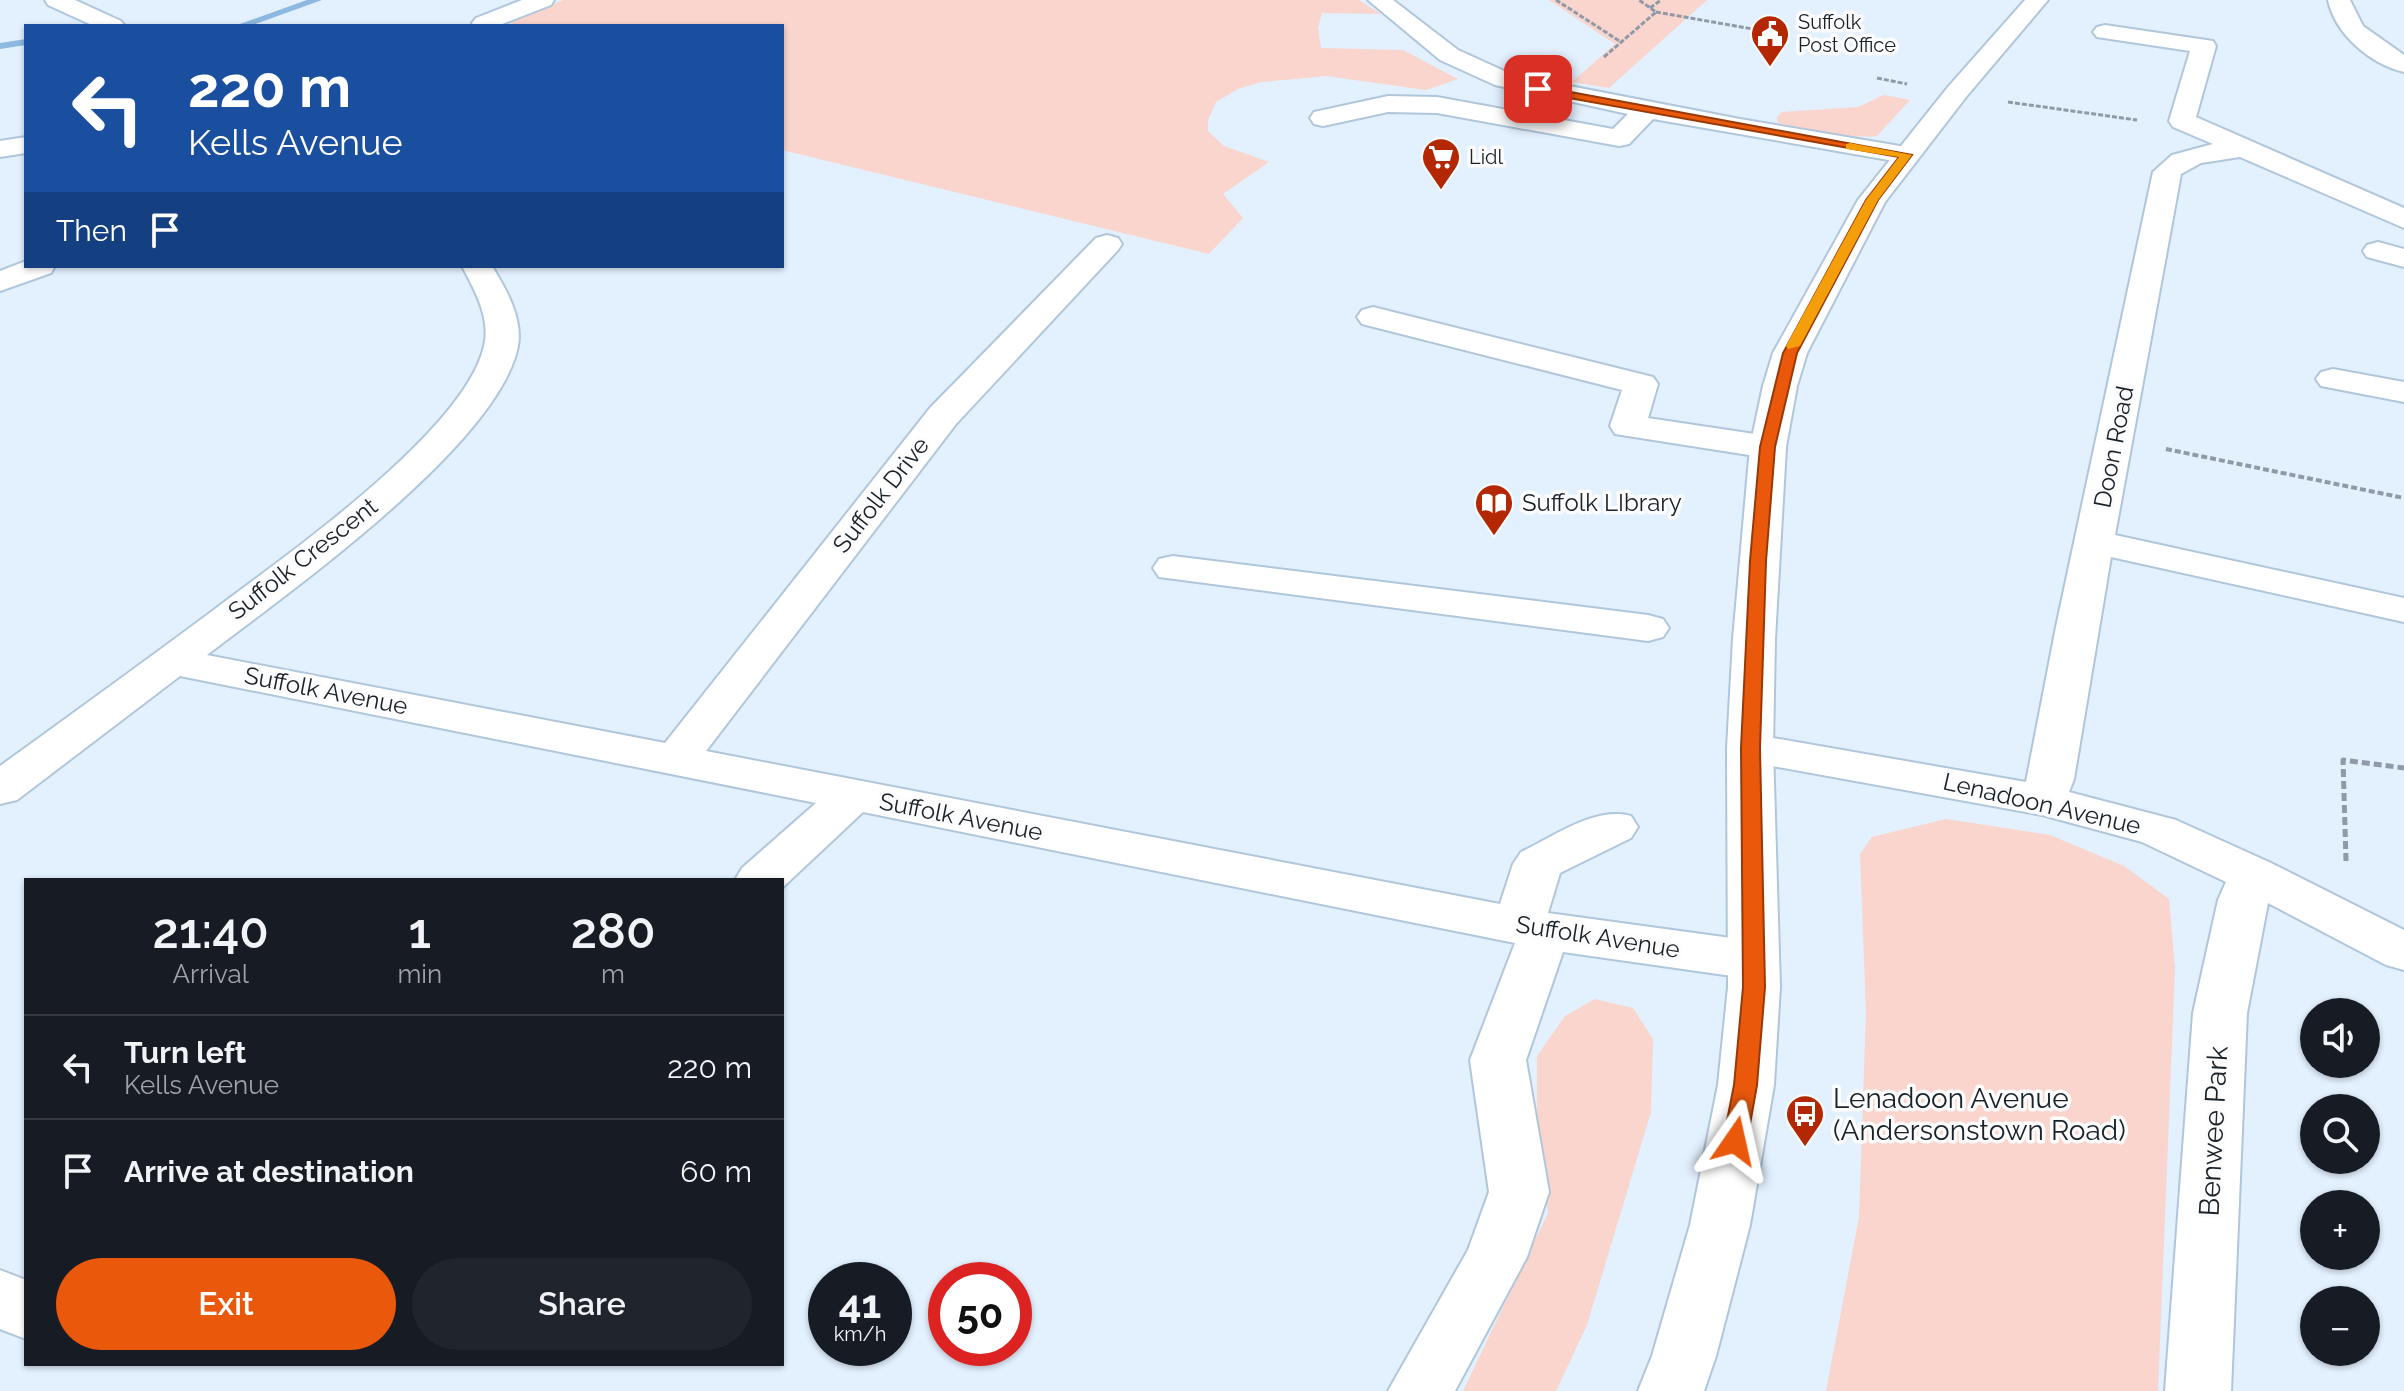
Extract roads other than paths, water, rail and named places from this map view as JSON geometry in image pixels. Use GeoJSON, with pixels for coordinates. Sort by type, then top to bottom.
{"type":"FeatureCollection","features":[{"type":"Feature","properties":{"kind":"street"},"geometry":{"type":"LineString","coordinates":[[56,0],[109,24]]}},
{"type":"Feature","properties":{"kind":"street"},"geometry":{"type":"LineString","coordinates":[[484,23],[543,0]]}},
{"type":"Feature","properties":{"kind":"street"},"geometry":{"type":"LineString","coordinates":[[1379,0],[1430,42],[1474,69],[1504,80],[1560,94],[1906,155]]}},
{"type":"Feature","properties":{"kind":"street"},"geometry":{"type":"LineString","coordinates":[[1671,1391],[1684,1356],[1723,1209],[1746,1085],[1753,960],[1750,748],[1757,577],[1768,447],[1790,353],[1872,200],[1906,155],[2037,0]]}},
{"type":"Feature","properties":{"kind":"street"},"geometry":{"type":"LineString","coordinates":[[2339,0],[2343,18],[2357,33],[2404,65]]}},
{"type":"Feature","properties":{"kind":"street"},"geometry":{"type":"LineString","coordinates":[[1371,26],[1408,25]]}},
{"type":"Feature","properties":{"kind":"street"},"geometry":{"type":"LineString","coordinates":[[2105,32],[2204,46],[2182,121],[2404,219]]}},
{"type":"Feature","properties":{"kind":"street"},"geometry":{"type":"LineString","coordinates":[[1323,118],[1388,104],[1437,105],[1619,138],[1647,110]]}},
{"type":"Feature","properties":{"kind":"street"},"geometry":{"type":"LineString","coordinates":[[0,149],[24,145]]}},
{"type":"Feature","properties":{"kind":"street","name":"Doon Road"},"geometry":{"type":"LineString","coordinates":[[2042,800],[2051,779],[2167,172],[2173,164],[2242,148]]}},
{"type":"Feature","properties":{"kind":"street","name":"Suffolk Drive"},"geometry":{"type":"LineString","coordinates":[[674,762],[943,416],[1107,244]]}},
{"type":"Feature","properties":{"kind":"street"},"geometry":{"type":"LineString","coordinates":[[0,282],[35,268]]}},
{"type":"Feature","properties":{"kind":"street","name":"Suffolk Crescent"},"geometry":{"type":"LineString","coordinates":[[0,789],[369,510],[459,421],[487,379],[501,347],[495,297],[478,268]]}},
{"type":"Feature","properties":{"kind":"street"},"geometry":{"type":"LineString","coordinates":[[1373,317],[1641,384],[1628,426],[1768,447]]}},
{"type":"Feature","properties":{"kind":"street"},"geometry":{"type":"LineString","coordinates":[[2333,379],[2404,392]]}},
{"type":"Feature","properties":{"kind":"street"},"geometry":{"type":"LineString","coordinates":[[2095,542],[2404,610]]}},
{"type":"Feature","properties":{"kind":"street"},"geometry":{"type":"LineString","coordinates":[[1173,568],[1648,628]]}},
{"type":"Feature","properties":{"kind":"street","name":"Suffolk Avenue"},"geometry":{"type":"LineString","coordinates":[[172,661],[851,797],[1532,928],[1753,960]]}},
{"type":"Feature","properties":{"kind":"street","name":"Lenadoon Avenue"},"geometry":{"type":"LineString","coordinates":[[1750,748],[2042,800],[2159,831],[2254,875],[2404,952]]}},
{"type":"Feature","properties":{"kind":"street"},"geometry":{"type":"LineString","coordinates":[[762,878],[851,797]]}},
{"type":"Feature","properties":{"kind":"street"},"geometry":{"type":"LineString","coordinates":[[1421,1391],[1496,1257],[1519,1192],[1498,1060],[1532,928],[1538,864],[1614,827]]}},
{"type":"Feature","properties":{"kind":"street","name":"Benwee Park"},"geometry":{"type":"LineString","coordinates":[[2198,1391],[2220,1013],[2243,900],[2254,875]]}},
{"type":"Feature","properties":{"kind":"street"},"geometry":{"type":"LineString","coordinates":[[0,1297],[24,1311]]}},
{"type":"Feature","properties":{"kind":"waterway"},"geometry":{"type":"LineString","coordinates":[[245,24],[317,0]]}},
{"type":"Feature","properties":{"kind":"waterway"},"geometry":{"type":"LineString","coordinates":[[0,46],[24,42]]}},
{"type":"Feature","properties":{"kind":"place","name":"Suffolk Post Office"},"geometry":{"type":"Point","coordinates":[1770,68]}},
{"type":"Feature","properties":{"kind":"place","name":"Lidl"},"geometry":{"type":"Point","coordinates":[1441,191]}},
{"type":"Feature","properties":{"kind":"place","name":"Suffolk LIbrary"},"geometry":{"type":"Point","coordinates":[1494,537]}},
{"type":"Feature","properties":{"kind":"place","name":"Lenadoon Avenue (Andersonstown Road)"},"geometry":{"type":"Point","coordinates":[1805,1148]}}]}
